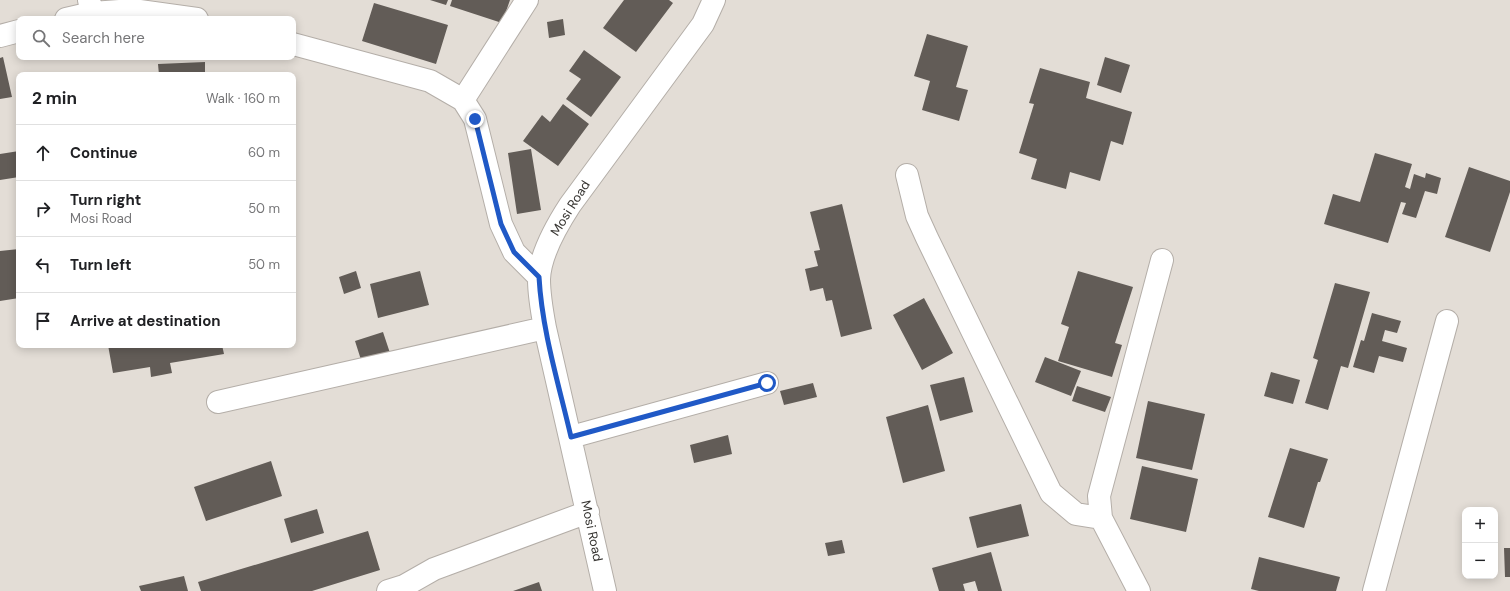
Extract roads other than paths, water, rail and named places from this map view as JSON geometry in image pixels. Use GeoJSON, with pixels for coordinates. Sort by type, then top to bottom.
{"type":"FeatureCollection","features":[{"type":"Feature","properties":{"kind":"street"},"geometry":{"type":"LineString","coordinates":[[464,100],[527,0]]}},
{"type":"Feature","properties":{"kind":"street","name":"Mosi Road"},"geometry":{"type":"LineString","coordinates":[[605,591],[545,328],[540,299],[539,277],[546,251],[555,228],[570,205],[703,24],[714,0]]}},
{"type":"Feature","properties":{"kind":"street"},"geometry":{"type":"LineString","coordinates":[[72,16],[90,6],[176,16]]}},
{"type":"Feature","properties":{"kind":"street"},"geometry":{"type":"LineString","coordinates":[[0,36],[16,32]]}},
{"type":"Feature","properties":{"kind":"street"},"geometry":{"type":"LineString","coordinates":[[296,45],[430,81],[464,100],[475,119],[501,224],[514,252],[539,277]]}},
{"type":"Feature","properties":{"kind":"street"},"geometry":{"type":"LineString","coordinates":[[907,175],[917,216],[1051,493],[1076,514],[1102,518]]}},
{"type":"Feature","properties":{"kind":"street"},"geometry":{"type":"LineString","coordinates":[[1139,591],[1102,518],[1099,496],[1162,260]]}},
{"type":"Feature","properties":{"kind":"street"},"geometry":{"type":"LineString","coordinates":[[1374,591],[1447,321]]}},
{"type":"Feature","properties":{"kind":"street"},"geometry":{"type":"LineString","coordinates":[[218,402],[545,328]]}},
{"type":"Feature","properties":{"kind":"street"},"geometry":{"type":"LineString","coordinates":[[571,437],[767,383]]}},
{"type":"Feature","properties":{"kind":"street"},"geometry":{"type":"LineString","coordinates":[[388,591],[404,586],[434,569],[588,512]]}}]}
